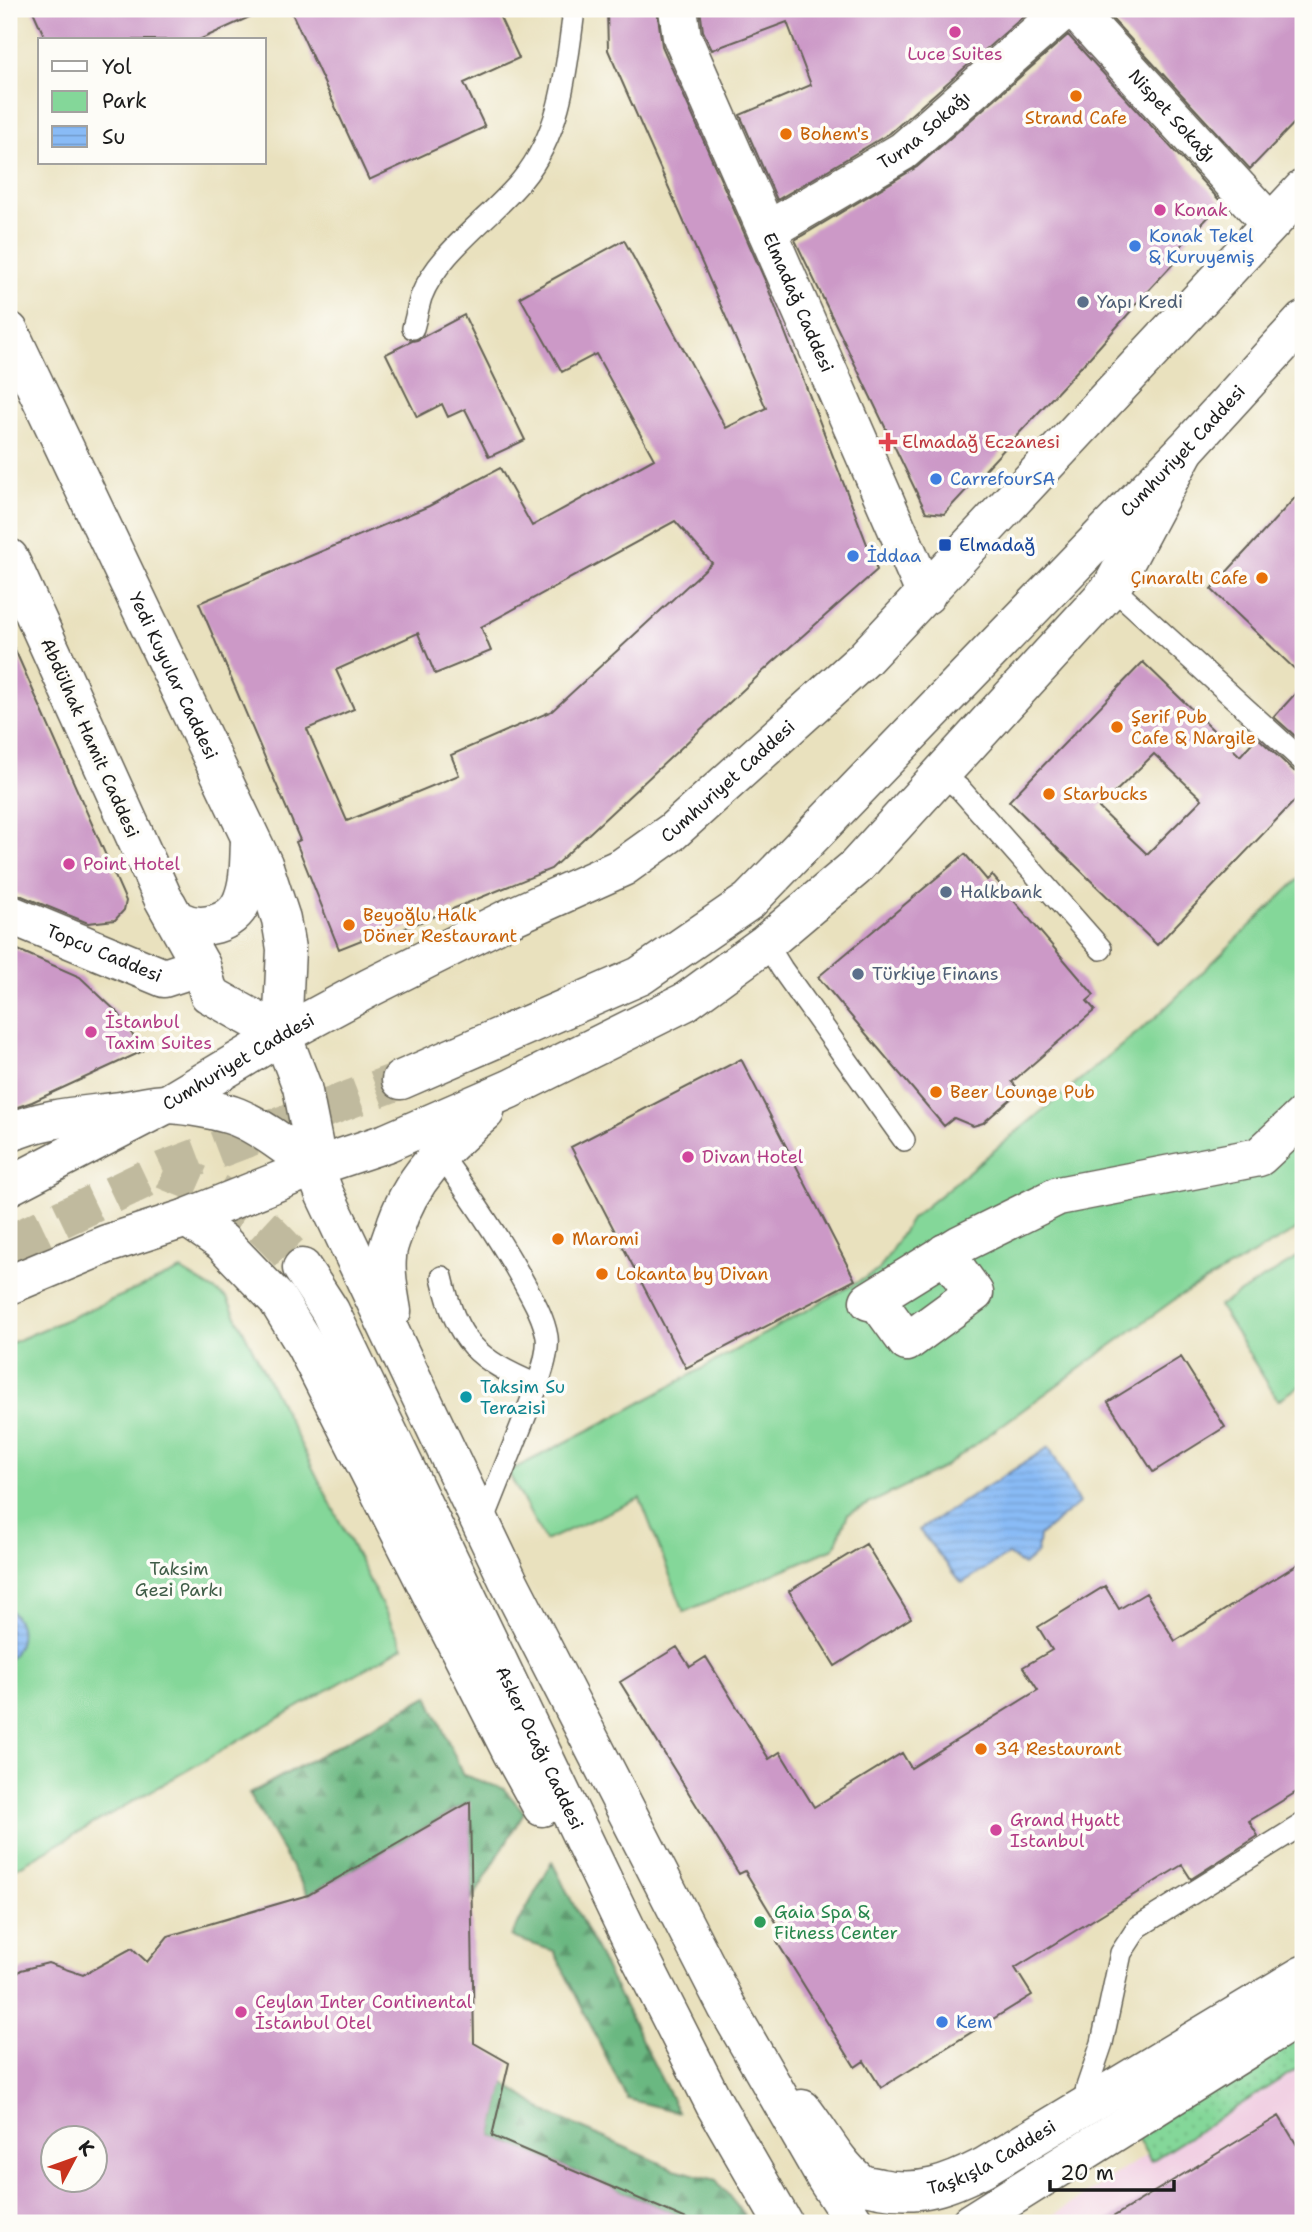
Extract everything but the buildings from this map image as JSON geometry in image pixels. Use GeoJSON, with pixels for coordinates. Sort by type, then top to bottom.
{"type":"FeatureCollection","features":[{"type":"Feature","properties":{"kind":"main road","name":"Elmadağ Caddesi"},"geometry":{"type":"LineString","coordinates":[[678,9],[682,37],[926,595]]}},
{"type":"Feature","properties":{"kind":"main road","name":"Turna Sokağı"},"geometry":{"type":"LineString","coordinates":[[767,231],[904,151],[1065,9]]}},
{"type":"Feature","properties":{"kind":"main road","name":"Nispet Sokağı"},"geometry":{"type":"LineString","coordinates":[[1074,9],[1270,223]]}},
{"type":"Feature","properties":{"kind":"main road","name":"Cumhuriyet Caddesi"},"geometry":{"type":"LineString","coordinates":[[9,1186],[167,1104],[282,1035],[483,931],[623,867],[672,832],[864,659],[1303,188]]}},
{"type":"Feature","properties":{"kind":"main road","name":"Yedi Kuyular Caddesi"},"geometry":{"type":"LineString","coordinates":[[9,331],[263,864],[284,939],[286,958],[282,1035]]}},
{"type":"Feature","properties":{"kind":"main road","name":"Cumhuriyet Caddesi"},"geometry":{"type":"LineString","coordinates":[[401,1080],[640,976],[749,901],[1299,334]]}},
{"type":"Feature","properties":{"kind":"main road"},"geometry":{"type":"LineString","coordinates":[[9,1285],[107,1244],[187,1218],[314,1167],[386,1143],[510,1089],[685,1002],[766,943],[855,868],[1112,587],[1185,450]]}},
{"type":"Feature","properties":{"kind":"main road","name":"Abdülhak Hamit Caddesi"},"geometry":{"type":"LineString","coordinates":[[9,558],[163,898],[201,966],[209,994],[282,1035]]}},
{"type":"Feature","properties":{"kind":"main road"},"geometry":{"type":"LineString","coordinates":[[163,898],[177,920],[193,926],[209,926],[226,920],[241,905],[248,884],[251,838]]}},
{"type":"Feature","properties":{"kind":"main road","name":"Topcu Caddesi"},"geometry":{"type":"LineString","coordinates":[[9,914],[164,978],[201,966]]}},
{"type":"Feature","properties":{"kind":"main road"},"geometry":{"type":"LineString","coordinates":[[282,1035],[302,1087],[313,1142],[314,1167],[325,1195],[508,1580],[727,2007],[826,2179],[855,2223]]}},
{"type":"Feature","properties":{"kind":"main road"},"geometry":{"type":"LineString","coordinates":[[399,1354],[386,1278],[387,1253],[397,1219],[416,1181],[439,1153],[510,1089]]}},
{"type":"Feature","properties":{"kind":"main road"},"geometry":{"type":"LineString","coordinates":[[9,1133],[70,1116],[167,1104],[237,1117],[277,1140],[314,1167]]}},
{"type":"Feature","properties":{"kind":"main road"},"geometry":{"type":"LineString","coordinates":[[945,1253],[974,1293],[907,1342],[872,1300],[945,1253],[1058,1196],[1259,1157],[1303,1116]]}},
{"type":"Feature","properties":{"kind":"main road"},"geometry":{"type":"LineString","coordinates":[[187,1218],[222,1241],[277,1299],[304,1345],[541,1806],[635,1947]]}},
{"type":"Feature","properties":{"kind":"main road","name":"Asker Ocağı Caddesi"},"geometry":{"type":"LineString","coordinates":[[302,1268],[330,1311],[762,2206],[783,2223]]}},
{"type":"Feature","properties":{"kind":"main road","name":"Taşkışla Caddesi"},"geometry":{"type":"LineString","coordinates":[[727,2007],[841,2164],[862,2184],[893,2191],[928,2190],[954,2182],[984,2167],[1303,1975]]}},
{"type":"Feature","properties":{"kind":"main road"},"geometry":{"type":"LineString","coordinates":[[973,2222],[1303,2014]]}},
{"type":"Feature","properties":{"kind":"lane"},"geometry":{"type":"LineString","coordinates":[[413,328],[422,295],[443,261],[523,178],[546,143],[564,88],[573,18],[570,9]]}},
{"type":"Feature","properties":{"kind":"lane"},"geometry":{"type":"LineString","coordinates":[[1112,587],[1303,761]]}},
{"type":"Feature","properties":{"kind":"lane"},"geometry":{"type":"LineString","coordinates":[[941,773],[961,790],[1101,949]]}},
{"type":"Feature","properties":{"kind":"lane"},"geometry":{"type":"LineString","coordinates":[[766,943],[904,1140]]}},
{"type":"Feature","properties":{"kind":"lane"},"geometry":{"type":"LineString","coordinates":[[439,1153],[481,1210],[534,1302],[547,1338],[537,1385],[482,1524]]}},
{"type":"Feature","properties":{"kind":"lane"},"geometry":{"type":"LineString","coordinates":[[442,1277],[448,1304],[460,1332],[479,1354],[505,1371],[537,1385]]}},
{"type":"Feature","properties":{"kind":"lane"},"geometry":{"type":"LineString","coordinates":[[1083,2108],[1102,2043],[1121,1953],[1138,1927],[1303,1824]]}},
{"type":"Feature","properties":{"kind":"shaded area"},"geometry":{"type":"Polygon","coordinates":[[[1303,2052],[1303,2223],[1047,2223],[1054,2215],[1303,2052]]]}},
{"type":"Feature","properties":{"kind":"green space"},"geometry":{"type":"Polygon","coordinates":[[[1303,875],[1303,1226],[1178,1297],[943,1468],[848,1514],[834,1548],[684,1612],[640,1498],[545,1541],[508,1472],[624,1412],[879,1270],[911,1219],[1156,1017],[1303,875]]]}},
{"type":"Feature","properties":{"kind":"green space"},"geometry":{"type":"Polygon","coordinates":[[[1303,1254],[1303,1384],[1278,1400],[1219,1306],[1303,1254]]]}},
{"type":"Feature","properties":{"kind":"green space","name":"Taksim Gezi Parkı"},"geometry":{"type":"Polygon","coordinates":[[[181,1270],[227,1298],[403,1647],[9,1872],[9,1344],[181,1270]]]}},
{"type":"Feature","properties":{"kind":"green space"},"geometry":{"type":"Polygon","coordinates":[[[428,1696],[463,1775],[504,1789],[524,1812],[472,1900],[469,1802],[308,1895],[249,1794],[428,1696]]]}},
{"type":"Feature","properties":{"kind":"green space"},"geometry":{"type":"Polygon","coordinates":[[[552,1862],[678,2112],[627,2099],[554,1951],[511,1937],[552,1862]]]}},
{"type":"Feature","properties":{"kind":"green space"},"geometry":{"type":"Polygon","coordinates":[[[1303,2031],[1303,2065],[1151,2161],[1136,2136],[1303,2031]]]}},
{"type":"Feature","properties":{"kind":"green space"},"geometry":{"type":"Polygon","coordinates":[[[504,2083],[548,2113],[674,2169],[716,2180],[744,2215],[744,2223],[696,2223],[492,2136],[504,2083]]]}},
{"type":"Feature","properties":{"kind":"water"},"geometry":{"type":"Polygon","coordinates":[[[1049,1447],[1079,1503],[1039,1536],[1037,1553],[1023,1565],[1008,1555],[962,1583],[919,1530],[1049,1447]]]}},
{"type":"Feature","properties":{"kind":"water"},"geometry":{"type":"Polygon","coordinates":[[[9,1609],[18,1621],[21,1634],[18,1647],[9,1659],[9,1609]]]}},
{"type":"Feature","properties":{"kind":"tunnel"},"geometry":{"type":"LineString","coordinates":[[9,1244],[164,1170],[401,1080]]}},
{"type":"Feature","properties":{"kind":"tunnel"},"geometry":{"type":"LineString","coordinates":[[164,1170],[228,1199],[251,1216],[302,1268]]}},
{"type":"Feature","properties":{"kind":"place","name":"Luce Suites"},"geometry":{"type":"Point","coordinates":[955,32]}},
{"type":"Feature","properties":{"kind":"place","name":"Strand Cafe"},"geometry":{"type":"Point","coordinates":[1076,96]}},
{"type":"Feature","properties":{"kind":"place","name":"Bohem's"},"geometry":{"type":"Point","coordinates":[786,134]}},
{"type":"Feature","properties":{"kind":"place","name":"Konak"},"geometry":{"type":"Point","coordinates":[1160,210]}},
{"type":"Feature","properties":{"kind":"place","name":"Konak Tekel & Kuruyemiş"},"geometry":{"type":"Point","coordinates":[1135,246]}},
{"type":"Feature","properties":{"kind":"place","name":"Yapı Kredi"},"geometry":{"type":"Point","coordinates":[1083,302]}},
{"type":"Feature","properties":{"kind":"place","name":"Elmadağ Eczanesi"},"geometry":{"type":"Point","coordinates":[888,442]}},
{"type":"Feature","properties":{"kind":"place","name":"CarrefourSA"},"geometry":{"type":"Point","coordinates":[936,479]}},
{"type":"Feature","properties":{"kind":"place","name":"Elmadağ"},"geometry":{"type":"Point","coordinates":[945,545]}},
{"type":"Feature","properties":{"kind":"place","name":"İddaa"},"geometry":{"type":"Point","coordinates":[853,556]}},
{"type":"Feature","properties":{"kind":"place","name":"Çınaraltı Cafe"},"geometry":{"type":"Point","coordinates":[1262,578]}},
{"type":"Feature","properties":{"kind":"place","name":"Şerif Pub Cafe & Nargile"},"geometry":{"type":"Point","coordinates":[1117,727]}},
{"type":"Feature","properties":{"kind":"place","name":"Starbucks"},"geometry":{"type":"Point","coordinates":[1049,794]}},
{"type":"Feature","properties":{"kind":"place","name":"Point Hotel"},"geometry":{"type":"Point","coordinates":[69,864]}},
{"type":"Feature","properties":{"kind":"place","name":"Halkbank"},"geometry":{"type":"Point","coordinates":[946,892]}},
{"type":"Feature","properties":{"kind":"place","name":"Beyoğlu Halk Döner Restaurant"},"geometry":{"type":"Point","coordinates":[349,925]}},
{"type":"Feature","properties":{"kind":"place","name":"Türkiye Finans"},"geometry":{"type":"Point","coordinates":[858,974]}},
{"type":"Feature","properties":{"kind":"place","name":"İstanbul Taxim Suites"},"geometry":{"type":"Point","coordinates":[91,1032]}},
{"type":"Feature","properties":{"kind":"place","name":"Beer Lounge Pub"},"geometry":{"type":"Point","coordinates":[936,1092]}},
{"type":"Feature","properties":{"kind":"place","name":"Divan Hotel"},"geometry":{"type":"Point","coordinates":[688,1157]}},
{"type":"Feature","properties":{"kind":"place","name":"Maromi"},"geometry":{"type":"Point","coordinates":[558,1239]}},
{"type":"Feature","properties":{"kind":"place","name":"Lokanta by Divan"},"geometry":{"type":"Point","coordinates":[602,1274]}},
{"type":"Feature","properties":{"kind":"place","name":"Taksim Su Terazisi"},"geometry":{"type":"Point","coordinates":[466,1397]}},
{"type":"Feature","properties":{"kind":"place","name":"34 Restaurant"},"geometry":{"type":"Point","coordinates":[981,1749]}},
{"type":"Feature","properties":{"kind":"place","name":"Grand Hyatt Istanbul"},"geometry":{"type":"Point","coordinates":[996,1830]}},
{"type":"Feature","properties":{"kind":"place","name":"Gaia Spa & Fitness Center"},"geometry":{"type":"Point","coordinates":[760,1922]}},
{"type":"Feature","properties":{"kind":"place","name":"Ceylan Inter Continental İstanbul Otel"},"geometry":{"type":"Point","coordinates":[241,2012]}},
{"type":"Feature","properties":{"kind":"place","name":"Kem"},"geometry":{"type":"Point","coordinates":[942,2022]}}]}
